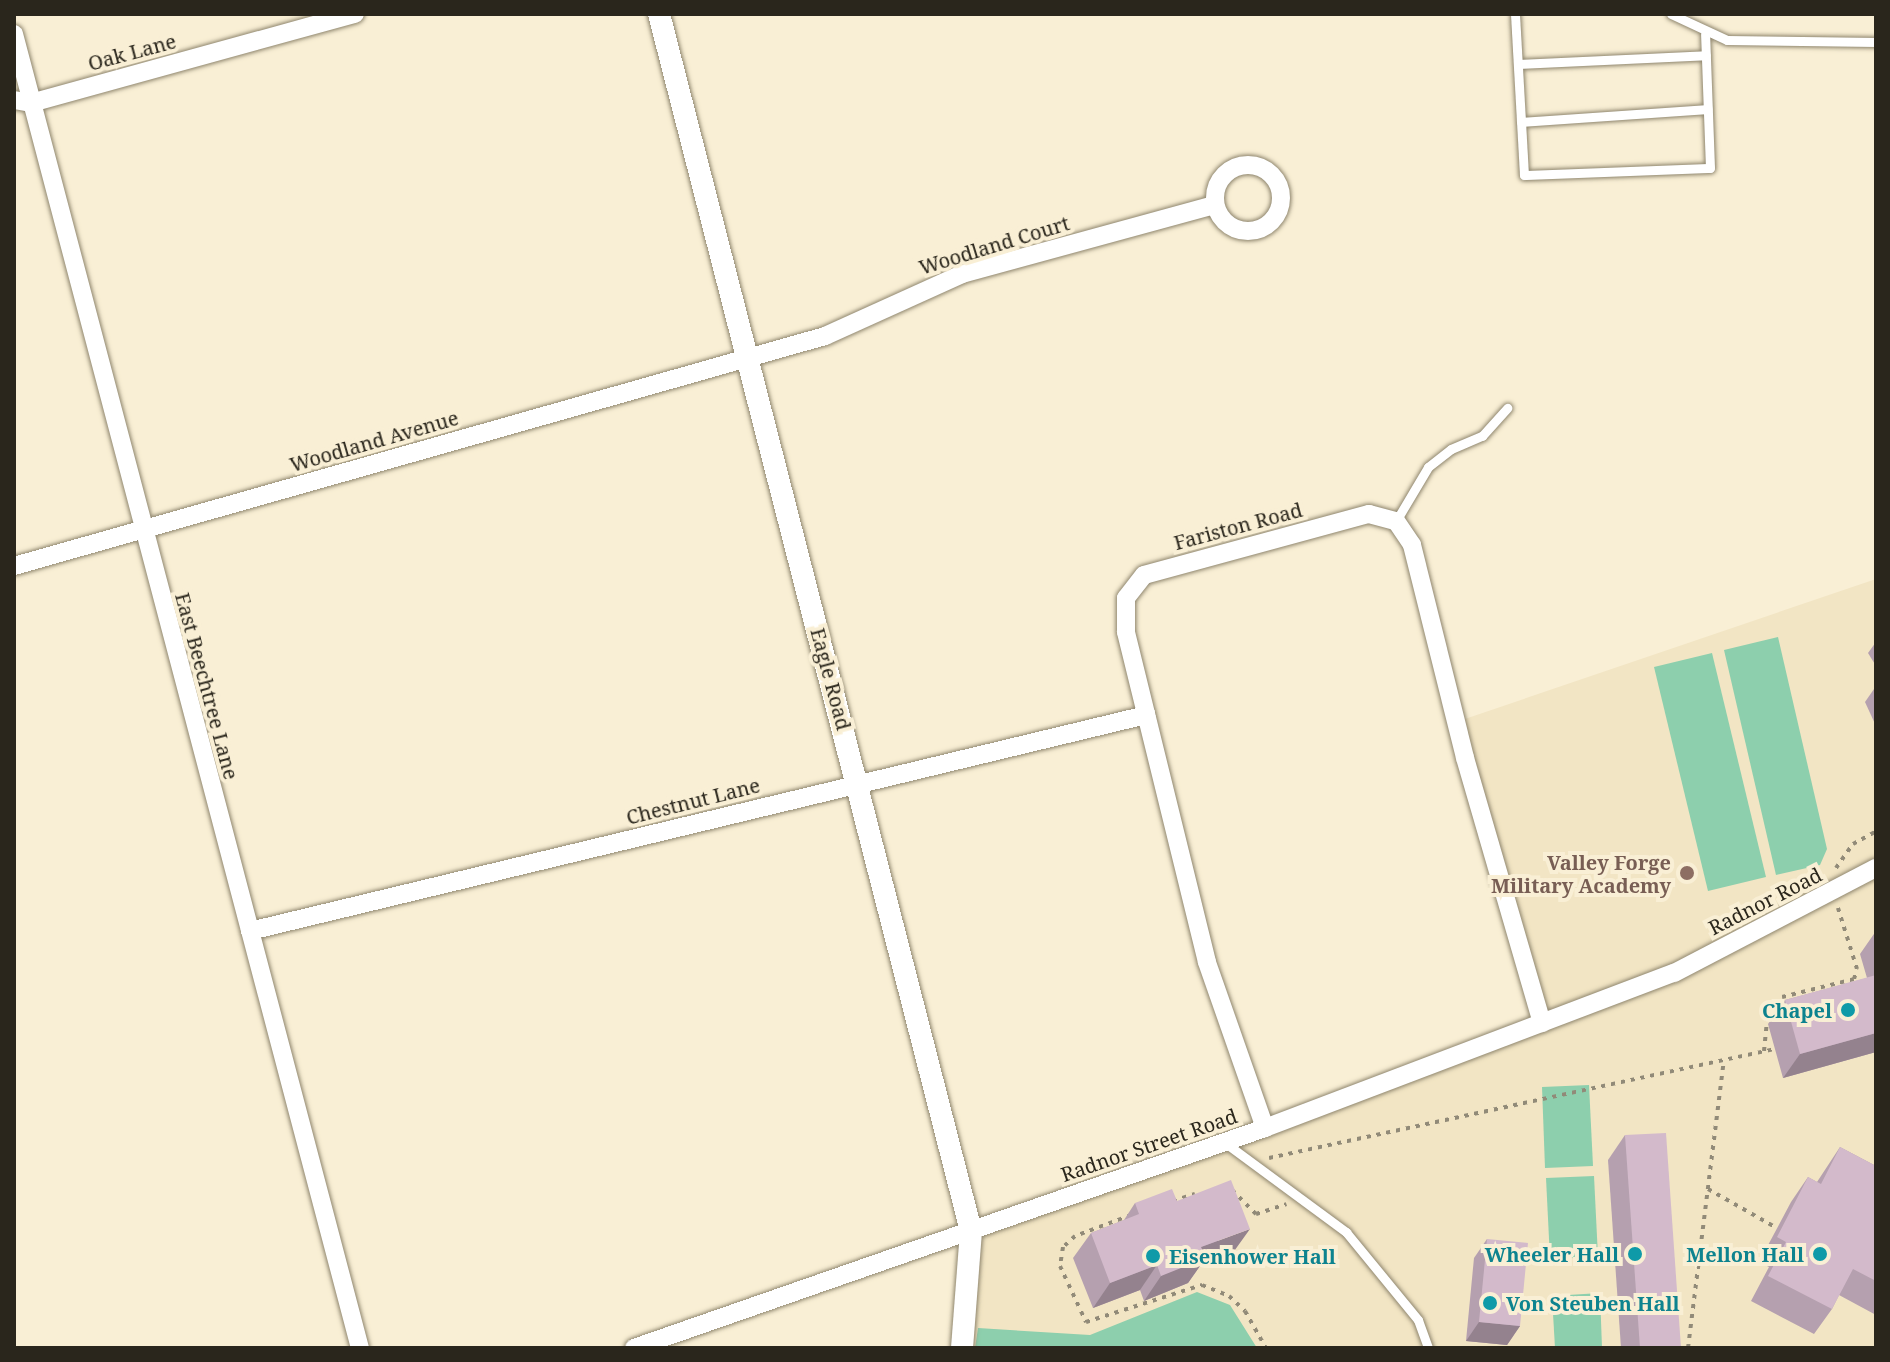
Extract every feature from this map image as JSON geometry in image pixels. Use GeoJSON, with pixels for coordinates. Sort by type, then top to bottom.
{"type":"FeatureCollection","features":[{"type":"Feature","properties":{"kind":"street","name":"Oak Lane"},"geometry":{"type":"LineString","coordinates":[[22,101],[355,14]]}},
{"type":"Feature","properties":{"kind":"street","name":"Eagle Road"},"geometry":{"type":"LineString","coordinates":[[659,14],[971,1231],[962,1348]]}},
{"type":"Feature","properties":{"kind":"street","name":"East Beechtree Lane"},"geometry":{"type":"LineString","coordinates":[[14,34],[22,101],[142,531],[360,1348]]}},
{"type":"Feature","properties":{"kind":"street","name":"Woodland Court"},"geometry":{"type":"LineString","coordinates":[[747,357],[874,317],[916,291],[962,274],[1215,205]]}},
{"type":"Feature","properties":{"kind":"street","name":"Woodland Avenue"},"geometry":{"type":"LineString","coordinates":[[14,566],[747,357]]}},
{"type":"Feature","properties":{"kind":"street","name":"Fariston Road"},"geometry":{"type":"LineString","coordinates":[[1265,1128],[1207,962],[1126,632],[1126,598],[1144,575],[1369,514],[1396,521]]}},
{"type":"Feature","properties":{"kind":"street"},"geometry":{"type":"LineString","coordinates":[[1396,521],[1412,545],[1465,758],[1542,1023]]}},
{"type":"Feature","properties":{"kind":"street","name":"Chestnut Lane"},"geometry":{"type":"LineString","coordinates":[[250,931],[1146,715]]}},
{"type":"Feature","properties":{"kind":"street","name":"Radnor Road"},"geometry":{"type":"LineString","coordinates":[[1674,973],[1876,868]]}},
{"type":"Feature","properties":{"kind":"street","name":"Radnor Street Road"},"geometry":{"type":"LineString","coordinates":[[634,1348],[1265,1128],[1674,973]]}},
{"type":"Feature","properties":{"kind":"lane"},"geometry":{"type":"LineString","coordinates":[[1515,14],[1524,175],[1710,168],[1705,34]]}},
{"type":"Feature","properties":{"kind":"lane"},"geometry":{"type":"LineString","coordinates":[[1671,14],[1705,34],[1727,40],[1876,42]]}},
{"type":"Feature","properties":{"kind":"lane"},"geometry":{"type":"LineString","coordinates":[[1518,64],[1706,55]]}},
{"type":"Feature","properties":{"kind":"lane"},"geometry":{"type":"LineString","coordinates":[[1521,122],[1708,109]]}},
{"type":"Feature","properties":{"kind":"lane"},"geometry":{"type":"LineString","coordinates":[[1396,521],[1428,467],[1451,449],[1482,436],[1507,408]]}},
{"type":"Feature","properties":{"kind":"lane"},"geometry":{"type":"LineString","coordinates":[[1224,1142],[1254,1161],[1346,1232],[1384,1274],[1418,1320],[1428,1348]]}},
{"type":"Feature","properties":{"kind":"path"},"geometry":{"type":"LineString","coordinates":[[1764,1051],[1768,1011],[1782,997],[1854,979],[1857,969],[1833,892],[1837,859],[1876,831]]}},
{"type":"Feature","properties":{"kind":"path"},"geometry":{"type":"LineString","coordinates":[[1254,1161],[1775,1049]]}},
{"type":"Feature","properties":{"kind":"path"},"geometry":{"type":"LineString","coordinates":[[1688,1348],[1724,1060]]}},
{"type":"Feature","properties":{"kind":"path"},"geometry":{"type":"LineString","coordinates":[[1708,1189],[1777,1228]]}},
{"type":"Feature","properties":{"kind":"path"},"geometry":{"type":"LineString","coordinates":[[1165,1204],[1207,1190]]}},
{"type":"Feature","properties":{"kind":"path"},"geometry":{"type":"LineString","coordinates":[[1222,1190],[1237,1190],[1256,1214],[1305,1199]]}},
{"type":"Feature","properties":{"kind":"path"},"geometry":{"type":"LineString","coordinates":[[1136,1213],[1094,1227],[1063,1247],[1060,1266],[1086,1322],[1202,1285],[1229,1296],[1245,1311],[1261,1331],[1266,1348]]}},
{"type":"Feature","properties":{"kind":"shaded area","name":"Valley Forge Military Academy"},"geometry":{"type":"Polygon","coordinates":[[[1876,579],[1876,1348],[962,1348],[971,1231],[1542,1023],[1456,722],[1876,579]]]}},
{"type":"Feature","properties":{"kind":"green space"},"geometry":{"type":"Polygon","coordinates":[[[1778,637],[1827,849],[1820,865],[1776,875],[1724,650],[1778,637]]]}},
{"type":"Feature","properties":{"kind":"green space"},"geometry":{"type":"Polygon","coordinates":[[[1712,653],[1766,877],[1708,891],[1654,667],[1712,653]]]}},
{"type":"Feature","properties":{"kind":"green space"},"geometry":{"type":"Polygon","coordinates":[[[1589,1085],[1593,1166],[1545,1168],[1542,1087],[1589,1085]]]}},
{"type":"Feature","properties":{"kind":"green space"},"geometry":{"type":"Polygon","coordinates":[[[1594,1176],[1598,1257],[1550,1259],[1546,1178],[1594,1176]]]}},
{"type":"Feature","properties":{"kind":"green space"},"geometry":{"type":"Polygon","coordinates":[[[1197,1292],[1230,1305],[1257,1348],[975,1348],[978,1328],[1090,1335],[1197,1292]]]}},
{"type":"Feature","properties":{"kind":"green space"},"geometry":{"type":"Polygon","coordinates":[[[1600,1293],[1602,1348],[1555,1348],[1552,1296],[1600,1293]]]}},
{"type":"Feature","properties":{"kind":"building"},"geometry":{"type":"Polygon","coordinates":[[[1876,975],[1876,1033],[1800,1054],[1785,1000],[1876,975]]]}},
{"type":"Feature","properties":{"kind":"building"},"geometry":{"type":"Polygon","coordinates":[[[1666,1133],[1681,1348],[1640,1348],[1625,1135],[1666,1133]]]}},
{"type":"Feature","properties":{"kind":"building","name":"Mellon Hall"},"geometry":{"type":"Polygon","coordinates":[[[1840,1147],[1876,1166],[1876,1281],[1853,1269],[1832,1309],[1768,1276],[1786,1242],[1777,1237],[1808,1177],[1821,1184],[1840,1147]]]}},
{"type":"Feature","properties":{"kind":"building","name":"Eisenhower Hall"},"geometry":{"type":"Polygon","coordinates":[[[1231,1180],[1250,1229],[1201,1247],[1206,1258],[1161,1276],[1157,1265],[1110,1283],[1091,1233],[1139,1214],[1135,1203],[1172,1189],[1177,1201],[1231,1180]]]}},
{"type":"Feature","properties":{"kind":"building"},"geometry":{"type":"Polygon","coordinates":[[[1487,1239],[1528,1243],[1520,1326],[1479,1322],[1487,1239]]]}},
{"type":"Feature","properties":{"kind":"place","name":"Valley Forge Military Academy"},"geometry":{"type":"Point","coordinates":[1687,873]}},
{"type":"Feature","properties":{"kind":"place","name":"Chapel"},"geometry":{"type":"Point","coordinates":[1848,1010]}},
{"type":"Feature","properties":{"kind":"place","name":"Wheeler Hall"},"geometry":{"type":"Point","coordinates":[1635,1254]}},
{"type":"Feature","properties":{"kind":"place","name":"Mellon Hall"},"geometry":{"type":"Point","coordinates":[1820,1254]}},
{"type":"Feature","properties":{"kind":"place","name":"Eisenhower Hall"},"geometry":{"type":"Point","coordinates":[1153,1256]}},
{"type":"Feature","properties":{"kind":"place","name":"Von Steuben Hall"},"geometry":{"type":"Point","coordinates":[1490,1303]}}]}
